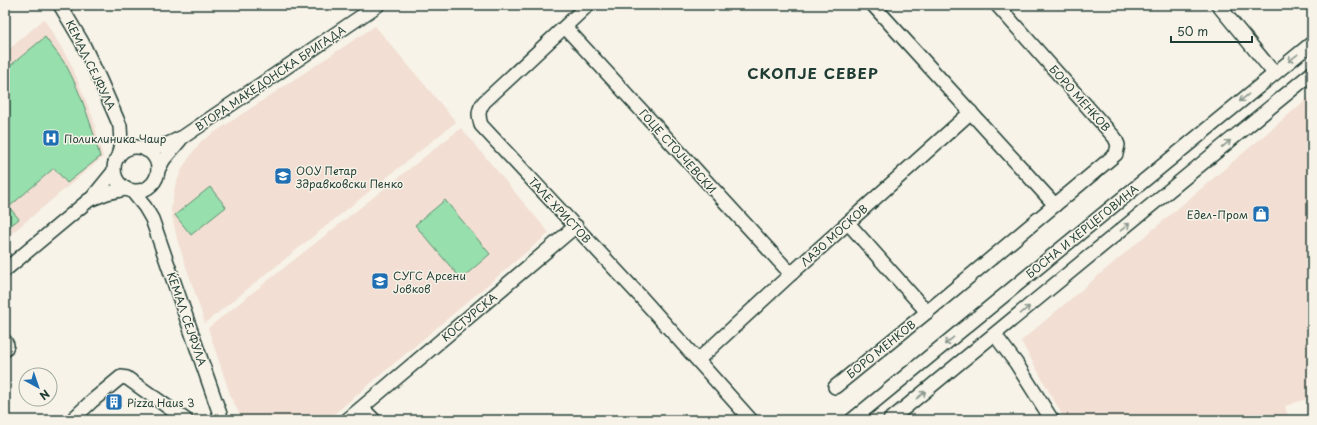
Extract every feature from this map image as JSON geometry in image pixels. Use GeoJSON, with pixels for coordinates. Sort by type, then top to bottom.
{"type":"FeatureCollection","features":[{"type":"Feature","properties":{"kind":"street","name":"КЕМАЛ СЕЈФУЛА"},"geometry":{"type":"LineString","coordinates":[[60,5],[82,42],[120,126]]}},
{"type":"Feature","properties":{"kind":"street","name":"ВТОРА МАКЕДОНСКА БРИГАДА"},"geometry":{"type":"LineString","coordinates":[[143,149],[168,144],[183,137],[378,5]]}},
{"type":"Feature","properties":{"kind":"street","name":"ТАЛЕ ХРИСТОВ"},"geometry":{"type":"LineString","coordinates":[[588,5],[484,102],[479,109],[478,115],[481,125],[576,226],[751,420]]}},
{"type":"Feature","properties":{"kind":"street"},"geometry":{"type":"LineString","coordinates":[[873,5],[1055,205]]}},
{"type":"Feature","properties":{"kind":"street","name":"БОРО МЕНКОВ"},"geometry":{"type":"LineString","coordinates":[[835,387],[1116,154],[1118,145],[1115,138],[997,5]]}},
{"type":"Feature","properties":{"kind":"street"},"geometry":{"type":"LineString","coordinates":[[1218,5],[1274,73]]}},
{"type":"Feature","properties":{"kind":"street","name":"ГОЦЕ СТОЈЧЕВСКИ"},"geometry":{"type":"LineString","coordinates":[[565,27],[791,274]]}},
{"type":"Feature","properties":{"kind":"street","name":"БОСНА И ХЕРЦЕГОВИНА"},"geometry":{"type":"LineString","coordinates":[[852,420],[1312,43]]}},
{"type":"Feature","properties":{"kind":"street"},"geometry":{"type":"LineString","coordinates":[[890,420],[1312,73]]}},
{"type":"Feature","properties":{"kind":"street","name":"ЛАЗО МОСКОВ"},"geometry":{"type":"LineString","coordinates":[[698,360],[971,112]]}},
{"type":"Feature","properties":{"kind":"street"},"geometry":{"type":"LineString","coordinates":[[89,200],[107,193],[129,190],[144,190],[151,185],[156,176],[158,170],[155,158],[143,149],[120,126]]}},
{"type":"Feature","properties":{"kind":"street"},"geometry":{"type":"LineString","coordinates":[[120,126],[121,143],[118,157],[115,162],[114,171],[117,180],[129,190]]}},
{"type":"Feature","properties":{"kind":"street","name":"ВТОРА МАКЕДОНСКА БРИГАДА"},"geometry":{"type":"LineString","coordinates":[[158,170],[172,149],[183,137]]}},
{"type":"Feature","properties":{"kind":"street"},"geometry":{"type":"LineString","coordinates":[[118,157],[128,149],[143,149]]}},
{"type":"Feature","properties":{"kind":"street"},"geometry":{"type":"LineString","coordinates":[[5,270],[89,200],[114,171]]}},
{"type":"Feature","properties":{"kind":"street","name":"ЌЕМАЛ СЕЈФУЛА"},"geometry":{"type":"LineString","coordinates":[[151,185],[150,195],[152,219]]}},
{"type":"Feature","properties":{"kind":"street","name":"ЌЕМАЛ СЕЈФУЛА"},"geometry":{"type":"LineString","coordinates":[[129,190],[146,207],[152,219],[222,420]]}},
{"type":"Feature","properties":{"kind":"street","name":"БОРО МЕНКОВ"},"geometry":{"type":"LineString","coordinates":[[848,223],[927,312]]}},
{"type":"Feature","properties":{"kind":"street","name":"КОСТУРСКА"},"geometry":{"type":"LineString","coordinates":[[347,420],[576,226]]}},
{"type":"Feature","properties":{"kind":"street"},"geometry":{"type":"LineString","coordinates":[[995,335],[1016,362],[1052,420]]}},
{"type":"Feature","properties":{"kind":"street"},"geometry":{"type":"LineString","coordinates":[[5,341],[7,345],[5,350]]}},
{"type":"Feature","properties":{"kind":"street"},"geometry":{"type":"LineString","coordinates":[[72,420],[121,377],[127,378],[186,420]]}},
{"type":"Feature","properties":{"kind":"street"},"geometry":{"type":"LineString","coordinates":[[362,408],[374,420]]}},
{"type":"Feature","properties":{"kind":"shaded area","name":"Поликлиника Чаир"},"geometry":{"type":"Polygon","coordinates":[[[44,19],[71,64],[93,118],[103,157],[5,239],[5,53],[44,19]]]}},
{"type":"Feature","properties":{"kind":"shaded area","name":"ООУ Петар Здравковски Пенко"},"geometry":{"type":"Polygon","coordinates":[[[375,26],[456,122],[205,323],[177,239],[171,210],[175,186],[183,167],[200,142],[375,26]]]}},
{"type":"Feature","properties":{"kind":"shaded area"},"geometry":{"type":"Polygon","coordinates":[[[1312,95],[1312,397],[1285,406],[1289,420],[1065,420],[1021,341],[1312,95]]]}},
{"type":"Feature","properties":{"kind":"shaded area","name":"СУГС Арсени Јовков"},"geometry":{"type":"Polygon","coordinates":[[[461,128],[549,233],[327,420],[243,420],[232,400],[208,328],[461,128]]]}},
{"type":"Feature","properties":{"kind":"green space","name":"Поликлиника Чаир"},"geometry":{"type":"Polygon","coordinates":[[[45,37],[67,67],[86,111],[100,157],[67,183],[54,168],[9,207],[19,219],[5,230],[5,70],[45,37]]]}},
{"type":"Feature","properties":{"kind":"green space"},"geometry":{"type":"Polygon","coordinates":[[[210,187],[226,207],[191,235],[175,215],[210,187]]]}},
{"type":"Feature","properties":{"kind":"green space"},"geometry":{"type":"Polygon","coordinates":[[[445,200],[490,254],[461,279],[415,225],[445,200]]]}},
{"type":"Feature","properties":{"kind":"place","name":"Поликлиника Чаир"},"geometry":{"type":"Point","coordinates":[51,138]}},
{"type":"Feature","properties":{"kind":"place","name":"ООУ Петар Здравковски Пенко"},"geometry":{"type":"Point","coordinates":[283,176]}},
{"type":"Feature","properties":{"kind":"place","name":"Едел-Пром"},"geometry":{"type":"Point","coordinates":[1261,214]}},
{"type":"Feature","properties":{"kind":"place","name":"СУГС Арсени Јовков"},"geometry":{"type":"Point","coordinates":[380,281]}},
{"type":"Feature","properties":{"kind":"place","name":"Pizza Haus 3"},"geometry":{"type":"Point","coordinates":[114,402]}},
{"type":"Feature","properties":{"kind":"district","name":"СКОПЈЕ СЕВЕР"},"geometry":{"type":"Point","coordinates":[813,72]}}]}
